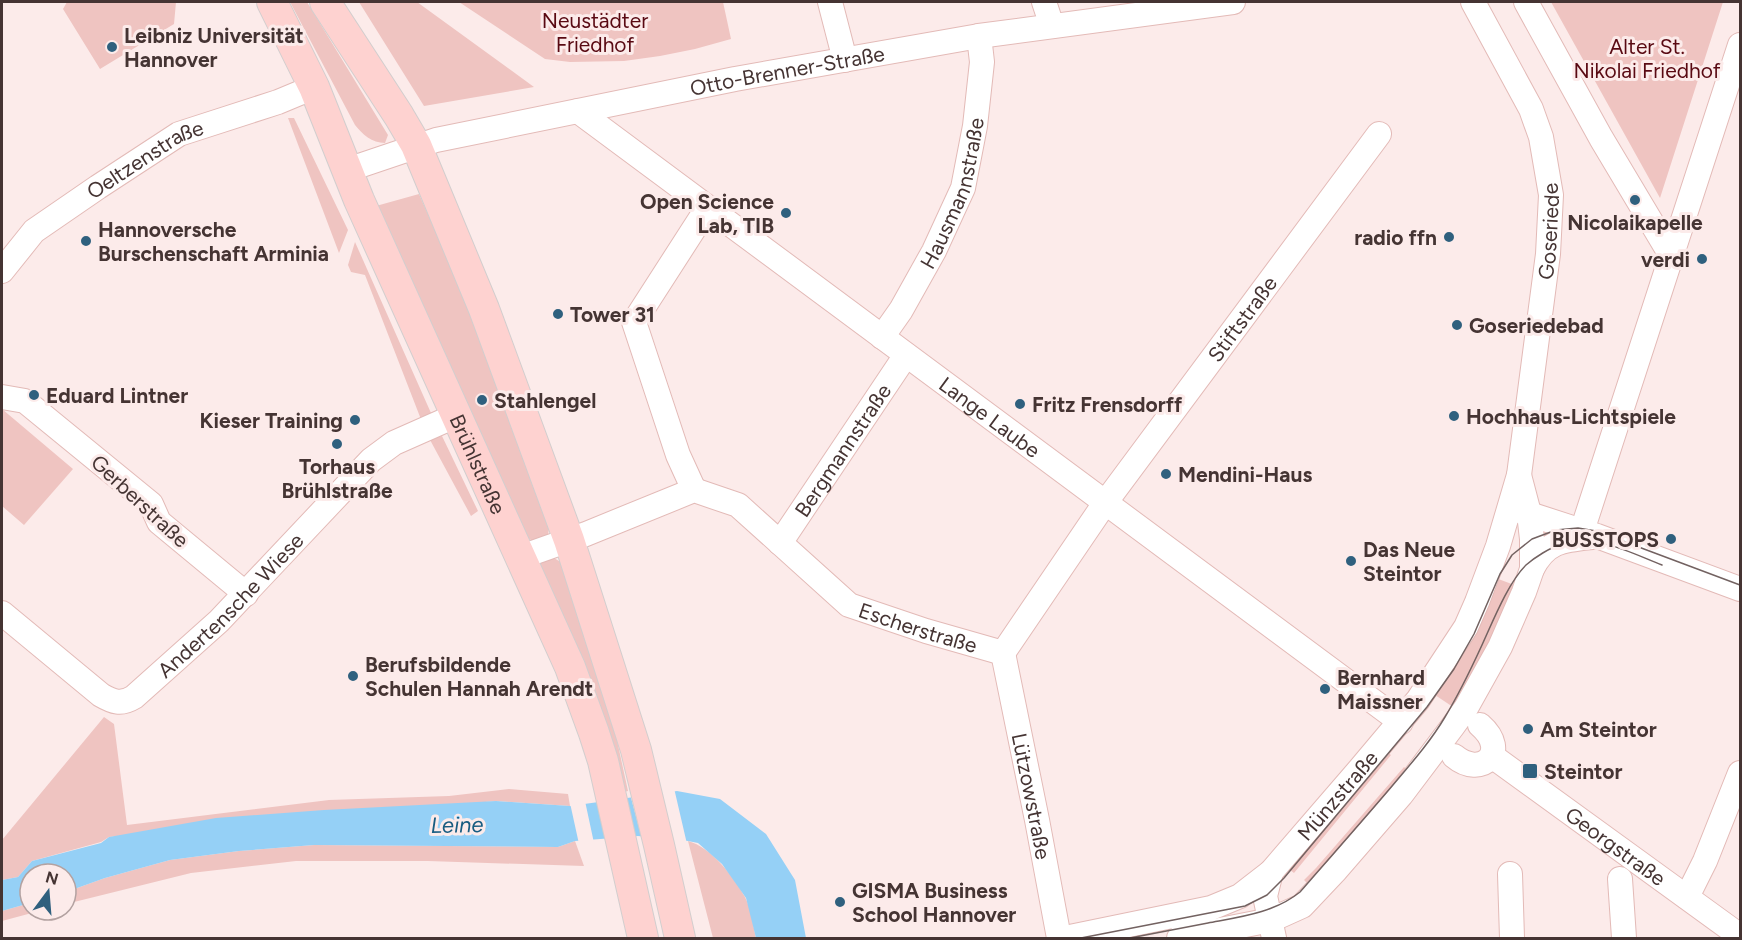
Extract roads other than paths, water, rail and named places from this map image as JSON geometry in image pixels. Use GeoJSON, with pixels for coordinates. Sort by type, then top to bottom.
{"type":"FeatureCollection","features":[{"type":"Feature","properties":{"kind":"main road","name":"Brühlstraße"},"geometry":{"type":"LineString","coordinates":[[272,2],[314,87],[362,208],[582,699],[603,761],[643,939]]}},
{"type":"Feature","properties":{"kind":"main road"},"geometry":{"type":"LineString","coordinates":[[325,2],[416,145],[484,309],[569,540],[636,750],[680,939]]}},
{"type":"Feature","properties":{"kind":"street"},"geometry":{"type":"LineString","coordinates":[[830,2],[845,60]]}},
{"type":"Feature","properties":{"kind":"street"},"geometry":{"type":"LineString","coordinates":[[1044,2],[1052,26]]}},
{"type":"Feature","properties":{"kind":"street","name":"Otto-Brenner-Straße"},"geometry":{"type":"LineString","coordinates":[[347,170],[416,145],[453,136],[735,79],[979,36],[1233,2]]}},
{"type":"Feature","properties":{"kind":"street","name":"Goseriede"},"geometry":{"type":"LineString","coordinates":[[1272,929],[1302,906],[1355,848],[1401,795],[1466,708],[1500,646],[1532,569],[1532,539],[1519,510],[1519,475],[1548,254],[1551,195],[1541,136],[1531,109],[1473,2]]}},
{"type":"Feature","properties":{"kind":"street"},"geometry":{"type":"LineString","coordinates":[[1526,2],[1601,138],[1672,258]]}},
{"type":"Feature","properties":{"kind":"street","name":"Hausmannstraße"},"geometry":{"type":"LineString","coordinates":[[882,337],[901,310],[963,188],[975,126],[982,62],[979,36]]}},
{"type":"Feature","properties":{"kind":"street"},"geometry":{"type":"LineString","coordinates":[[1589,534],[1672,258],[1732,104],[1740,45]]}},
{"type":"Feature","properties":{"kind":"street","name":"Oeltzenstraße"},"geometry":{"type":"LineString","coordinates":[[2,271],[34,231],[179,134],[278,102],[314,87]]}},
{"type":"Feature","properties":{"kind":"street","name":"Lange Laube"},"geometry":{"type":"LineString","coordinates":[[578,111],[1401,722]]}},
{"type":"Feature","properties":{"kind":"street","name":"Stiftstraße"},"geometry":{"type":"LineString","coordinates":[[1105,502],[1379,134]]}},
{"type":"Feature","properties":{"kind":"street"},"geometry":{"type":"LineString","coordinates":[[520,557],[694,490],[678,455],[634,322],[708,207]]}},
{"type":"Feature","properties":{"kind":"street","name":"Bergmannstraße"},"geometry":{"type":"LineString","coordinates":[[780,543],[906,354]]}},
{"type":"Feature","properties":{"kind":"street","name":"Gerberstraße"},"geometry":{"type":"LineString","coordinates":[[2,396],[25,401],[151,504],[159,522],[246,594]]}},
{"type":"Feature","properties":{"kind":"street","name":"Andertensche Wiese"},"geometry":{"type":"LineString","coordinates":[[2,613],[101,695],[120,703],[127,701],[211,629],[370,460],[394,443],[455,416]]}},
{"type":"Feature","properties":{"kind":"street","name":"Escherstraße"},"geometry":{"type":"LineString","coordinates":[[694,490],[738,505],[849,605],[926,631],[1003,653],[1105,502]]}},
{"type":"Feature","properties":{"kind":"street"},"geometry":{"type":"LineString","coordinates":[[1519,510],[1740,589]]}},
{"type":"Feature","properties":{"kind":"street","name":"Goseriede"},"geometry":{"type":"LineString","coordinates":[[1401,722],[1466,627],[1498,546],[1519,510]]}},
{"type":"Feature","properties":{"kind":"street"},"geometry":{"type":"LineString","coordinates":[[1532,569],[1538,557],[1557,543],[1589,534]]}},
{"type":"Feature","properties":{"kind":"street","name":"Lützowstraße"},"geometry":{"type":"LineString","coordinates":[[1003,653],[1059,939]]}},
{"type":"Feature","properties":{"kind":"street","name":"Münzstraße"},"geometry":{"type":"LineString","coordinates":[[1065,939],[1144,930],[1240,896],[1272,870],[1401,722]]}},
{"type":"Feature","properties":{"kind":"street"},"geometry":{"type":"LineString","coordinates":[[1454,756],[1462,762],[1480,765],[1486,762],[1494,746],[1490,735],[1480,725]]}},
{"type":"Feature","properties":{"kind":"street","name":"Georgstraße"},"geometry":{"type":"LineString","coordinates":[[1491,756],[1740,936]]}},
{"type":"Feature","properties":{"kind":"street"},"geometry":{"type":"LineString","coordinates":[[1688,897],[1740,773]]}},
{"type":"Feature","properties":{"kind":"street"},"geometry":{"type":"LineString","coordinates":[[1179,939],[1272,929],[1265,896],[1272,870]]}},
{"type":"Feature","properties":{"kind":"street"},"geometry":{"type":"LineString","coordinates":[[1510,874],[1512,939]]}},
{"type":"Feature","properties":{"kind":"street"},"geometry":{"type":"LineString","coordinates":[[1620,879],[1624,939]]}},
{"type":"Feature","properties":{"kind":"water","name":"Leine"},"geometry":{"type":"Polygon","coordinates":[[[677,791],[720,799],[766,834],[795,880],[806,938],[756,938],[746,898],[722,864],[698,843],[638,836],[575,841],[558,847],[314,845],[239,851],[170,860],[78,888],[78,862],[31,862],[101,843],[109,837],[216,818],[496,801],[570,806],[677,791]]]}},
{"type":"Feature","properties":{"kind":"water"},"geometry":{"type":"Polygon","coordinates":[[[18,877],[18,906],[2,911],[2,880],[18,877]]]}},
{"type":"Feature","properties":{"kind":"tram line"},"geometry":{"type":"LineString","coordinates":[[1081,938],[1245,906],[1267,895],[1284,878],[1427,707],[1454,669],[1474,634],[1500,574],[1512,555],[1532,539],[1556,530],[1578,528],[1596,531],[1740,585]]}},
{"type":"Feature","properties":{"kind":"tram line"},"geometry":{"type":"LineString","coordinates":[[1130,938],[1256,913],[1279,905],[1300,892],[1435,733],[1465,681],[1507,592],[1519,573],[1534,559],[1561,544],[1587,541],[1613,546],[1662,565]]}},
{"type":"Feature","properties":{"kind":"place","name":"Leibniz Universität Hannover"},"geometry":{"type":"Point","coordinates":[112,47]}},
{"type":"Feature","properties":{"kind":"place","name":"Nicolaikapelle"},"geometry":{"type":"Point","coordinates":[1635,200]}},
{"type":"Feature","properties":{"kind":"place","name":"Open Science Lab, TIB"},"geometry":{"type":"Point","coordinates":[786,213]}},
{"type":"Feature","properties":{"kind":"place","name":"radio ffn"},"geometry":{"type":"Point","coordinates":[1449,237]}},
{"type":"Feature","properties":{"kind":"place","name":"Hannoversche Burschenschaft Arminia"},"geometry":{"type":"Point","coordinates":[86,241]}},
{"type":"Feature","properties":{"kind":"place","name":"verdi"},"geometry":{"type":"Point","coordinates":[1702,259]}},
{"type":"Feature","properties":{"kind":"place","name":"Tower 31"},"geometry":{"type":"Point","coordinates":[558,314]}},
{"type":"Feature","properties":{"kind":"place","name":"Goseriedebad"},"geometry":{"type":"Point","coordinates":[1457,325]}},
{"type":"Feature","properties":{"kind":"place","name":"Eduard Lintner"},"geometry":{"type":"Point","coordinates":[34,395]}},
{"type":"Feature","properties":{"kind":"place","name":"Stahlengel"},"geometry":{"type":"Point","coordinates":[482,400]}},
{"type":"Feature","properties":{"kind":"place","name":"Fritz Frensdorff"},"geometry":{"type":"Point","coordinates":[1020,404]}},
{"type":"Feature","properties":{"kind":"place","name":"Hochhaus-Lichtspiele"},"geometry":{"type":"Point","coordinates":[1454,416]}},
{"type":"Feature","properties":{"kind":"place","name":"Kieser Training"},"geometry":{"type":"Point","coordinates":[355,420]}},
{"type":"Feature","properties":{"kind":"place","name":"Torhaus Brühlstraße"},"geometry":{"type":"Point","coordinates":[337,444]}},
{"type":"Feature","properties":{"kind":"place","name":"Mendini-Haus"},"geometry":{"type":"Point","coordinates":[1166,474]}},
{"type":"Feature","properties":{"kind":"place","name":"BUSSTOPS"},"geometry":{"type":"Point","coordinates":[1671,539]}},
{"type":"Feature","properties":{"kind":"place","name":"Das Neue Steintor"},"geometry":{"type":"Point","coordinates":[1351,561]}},
{"type":"Feature","properties":{"kind":"place","name":"Berufsbildende Schulen Hannah Arendt"},"geometry":{"type":"Point","coordinates":[353,676]}},
{"type":"Feature","properties":{"kind":"place","name":"Bernhard Maissner"},"geometry":{"type":"Point","coordinates":[1325,689]}},
{"type":"Feature","properties":{"kind":"place","name":"Am Steintor"},"geometry":{"type":"Point","coordinates":[1528,729]}},
{"type":"Feature","properties":{"kind":"place","name":"Steintor"},"geometry":{"type":"Point","coordinates":[1530,771]}},
{"type":"Feature","properties":{"kind":"place","name":"GISMA Business School Hannover"},"geometry":{"type":"Point","coordinates":[840,902]}},
{"type":"Feature","properties":{"kind":"park label","name":"Neustädter Friedhof"},"geometry":{"type":"Point","coordinates":[595,32]}},
{"type":"Feature","properties":{"kind":"park label","name":"Alter St. Nikolai Friedhof"},"geometry":{"type":"Point","coordinates":[1647,58]}}]}
